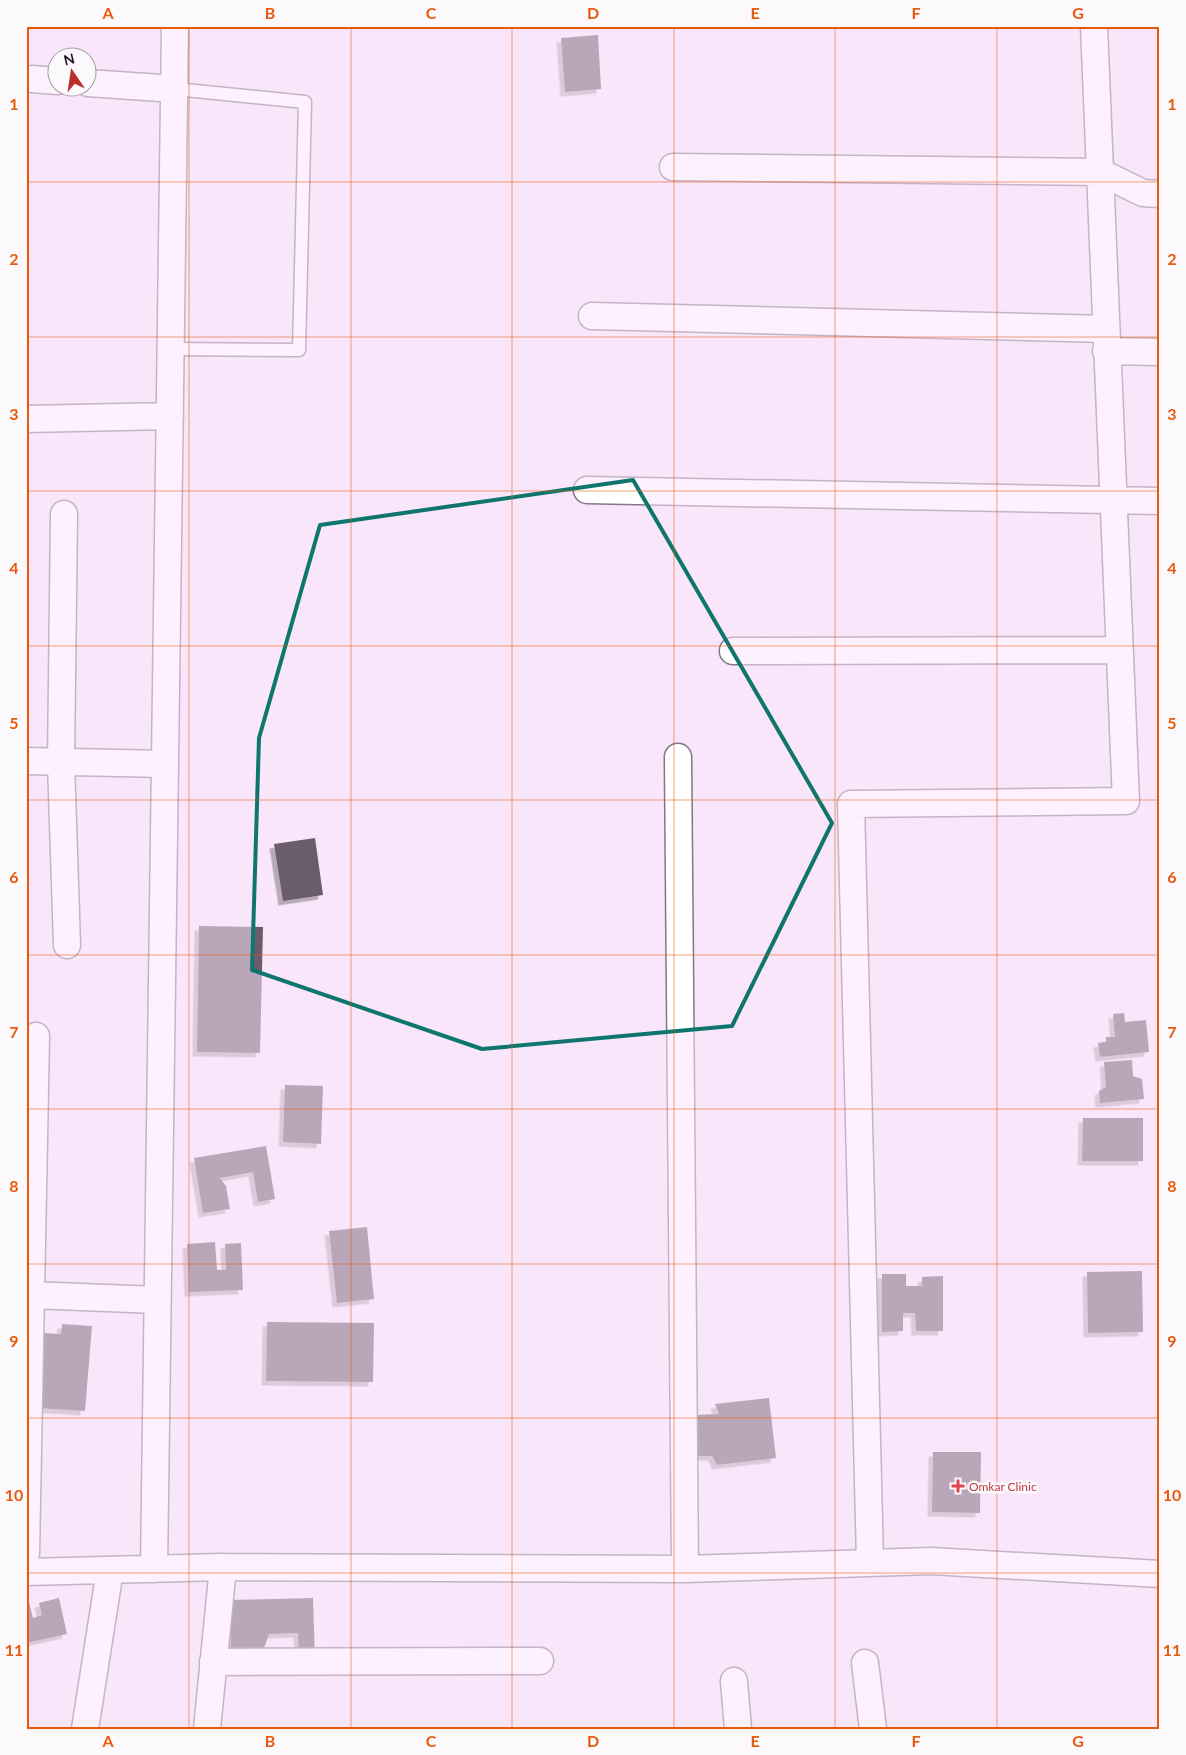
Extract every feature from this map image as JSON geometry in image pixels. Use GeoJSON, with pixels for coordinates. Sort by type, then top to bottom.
{"type":"FeatureCollection","features":[{"type":"Feature","properties":{"kind":"street"},"geometry":{"type":"LineString","coordinates":[[154,1568],[175,26]]}},
{"type":"Feature","properties":{"kind":"street"},"geometry":{"type":"LineString","coordinates":[[870,1561],[851,804],[1126,801],[1094,26]]}},
{"type":"Feature","properties":{"kind":"street"},"geometry":{"type":"LineString","coordinates":[[32,79],[48,80]]}},
{"type":"Feature","properties":{"kind":"street"},"geometry":{"type":"LineString","coordinates":[[98,84],[175,89]]}},
{"type":"Feature","properties":{"kind":"street"},"geometry":{"type":"LineString","coordinates":[[673,167],[1100,172],[1143,193],[1160,194]]}},
{"type":"Feature","properties":{"kind":"street"},"geometry":{"type":"LineString","coordinates":[[592,316],[1106,340],[1160,352]]}},
{"type":"Feature","properties":{"kind":"street"},"geometry":{"type":"LineString","coordinates":[[26,419],[170,416]]}},
{"type":"Feature","properties":{"kind":"street"},"geometry":{"type":"LineString","coordinates":[[587,490],[1160,501]]}},
{"type":"Feature","properties":{"kind":"street"},"geometry":{"type":"LineString","coordinates":[[64,514],[61,762],[67,945]]}},
{"type":"Feature","properties":{"kind":"street"},"geometry":{"type":"LineString","coordinates":[[733,650],[1119,650]]}},
{"type":"Feature","properties":{"kind":"street"},"geometry":{"type":"LineString","coordinates":[[678,757],[685,1569]]}},
{"type":"Feature","properties":{"kind":"street"},"geometry":{"type":"LineString","coordinates":[[26,761],[165,764]]}},
{"type":"Feature","properties":{"kind":"street"},"geometry":{"type":"LineString","coordinates":[[26,1554],[36,1036]]}},
{"type":"Feature","properties":{"kind":"street"},"geometry":{"type":"LineString","coordinates":[[31,1295],[158,1300]]}},
{"type":"Feature","properties":{"kind":"street"},"geometry":{"type":"LineString","coordinates":[[26,1572],[223,1567],[685,1569],[870,1561],[931,1561],[1160,1574]]}},
{"type":"Feature","properties":{"kind":"street"},"geometry":{"type":"LineString","coordinates":[[207,1729],[223,1567]]}},
{"type":"Feature","properties":{"kind":"street"},"geometry":{"type":"LineString","coordinates":[[85,1729],[110,1570]]}},
{"type":"Feature","properties":{"kind":"street"},"geometry":{"type":"LineString","coordinates":[[213,1662],[540,1661]]}},
{"type":"Feature","properties":{"kind":"street"},"geometry":{"type":"LineString","coordinates":[[865,1662],[873,1729]]}},
{"type":"Feature","properties":{"kind":"street"},"geometry":{"type":"LineString","coordinates":[[734,1681],[738,1729]]}},
{"type":"Feature","properties":{"kind":"lane"},"geometry":{"type":"LineString","coordinates":[[171,349],[298,350],[305,102],[175,89]]}},
{"type":"Feature","properties":{"kind":"highlighted area"},"geometry":{"type":"Polygon","coordinates":[[[633,480],[832,823],[732,1026],[482,1049],[252,970],[259,738],[320,525],[633,480]]]}},
{"type":"Feature","properties":{"kind":"building"},"geometry":{"type":"Polygon","coordinates":[[[598,35],[601,89],[565,92],[561,38],[598,35]]]}},
{"type":"Feature","properties":{"kind":"building"},"geometry":{"type":"Polygon","coordinates":[[[315,838],[323,895],[283,901],[274,844],[315,838]]]}},
{"type":"Feature","properties":{"kind":"building"},"geometry":{"type":"Polygon","coordinates":[[[199,926],[263,927],[260,1053],[197,1052],[199,926]]]}},
{"type":"Feature","properties":{"kind":"building"},"geometry":{"type":"Polygon","coordinates":[[[1124,1013],[1125,1022],[1146,1020],[1149,1052],[1100,1057],[1098,1043],[1106,1042],[1106,1037],[1115,1037],[1113,1014],[1124,1013]]]}},
{"type":"Feature","properties":{"kind":"building"},"geometry":{"type":"Polygon","coordinates":[[[1132,1060],[1133,1076],[1142,1079],[1144,1099],[1100,1103],[1099,1091],[1106,1087],[1104,1062],[1132,1060]]]}},
{"type":"Feature","properties":{"kind":"building"},"geometry":{"type":"Polygon","coordinates":[[[285,1085],[323,1086],[321,1144],[283,1142],[285,1085]]]}},
{"type":"Feature","properties":{"kind":"building"},"geometry":{"type":"Polygon","coordinates":[[[1083,1118],[1143,1118],[1143,1161],[1082,1161],[1083,1118]]]}},
{"type":"Feature","properties":{"kind":"building"},"geometry":{"type":"Polygon","coordinates":[[[266,1146],[275,1199],[258,1202],[253,1172],[220,1178],[226,1186],[230,1209],[203,1213],[194,1158],[266,1146]]]}},
{"type":"Feature","properties":{"kind":"building"},"geometry":{"type":"Polygon","coordinates":[[[367,1227],[374,1299],[337,1303],[329,1231],[367,1227]]]}},
{"type":"Feature","properties":{"kind":"building"},"geometry":{"type":"Polygon","coordinates":[[[215,1242],[217,1270],[226,1270],[225,1244],[241,1243],[243,1290],[189,1292],[187,1244],[215,1242]]]}},
{"type":"Feature","properties":{"kind":"building"},"geometry":{"type":"Polygon","coordinates":[[[1142,1271],[1143,1332],[1088,1333],[1087,1272],[1142,1271]]]}},
{"type":"Feature","properties":{"kind":"building"},"geometry":{"type":"Polygon","coordinates":[[[882,1274],[906,1274],[906,1286],[922,1286],[922,1277],[943,1276],[943,1331],[916,1331],[915,1313],[903,1313],[903,1331],[882,1332],[882,1274]]]}},
{"type":"Feature","properties":{"kind":"building"},"geometry":{"type":"Polygon","coordinates":[[[267,1322],[374,1323],[373,1382],[266,1381],[267,1322]]]}},
{"type":"Feature","properties":{"kind":"building"},"geometry":{"type":"Polygon","coordinates":[[[62,1324],[92,1326],[85,1411],[38,1408],[43,1333],[61,1334],[62,1324]]]}},
{"type":"Feature","properties":{"kind":"building"},"geometry":{"type":"Polygon","coordinates":[[[769,1398],[776,1458],[717,1465],[712,1456],[695,1456],[694,1415],[719,1414],[715,1404],[769,1398]]]}},
{"type":"Feature","properties":{"kind":"building"},"geometry":{"type":"Polygon","coordinates":[[[933,1452],[981,1452],[980,1513],[932,1512],[933,1452]]]}},
{"type":"Feature","properties":{"kind":"building"},"geometry":{"type":"Polygon","coordinates":[[[59,1598],[67,1634],[26,1643],[26,1602],[29,1602],[33,1618],[42,1615],[39,1603],[59,1598]]]}},
{"type":"Feature","properties":{"kind":"building"},"geometry":{"type":"Polygon","coordinates":[[[313,1598],[315,1659],[299,1660],[298,1633],[269,1634],[263,1651],[231,1652],[230,1600],[313,1598]]]}},
{"type":"Feature","properties":{"kind":"place","name":"Omkar Clinic"},"geometry":{"type":"Point","coordinates":[958,1486]}}]}
